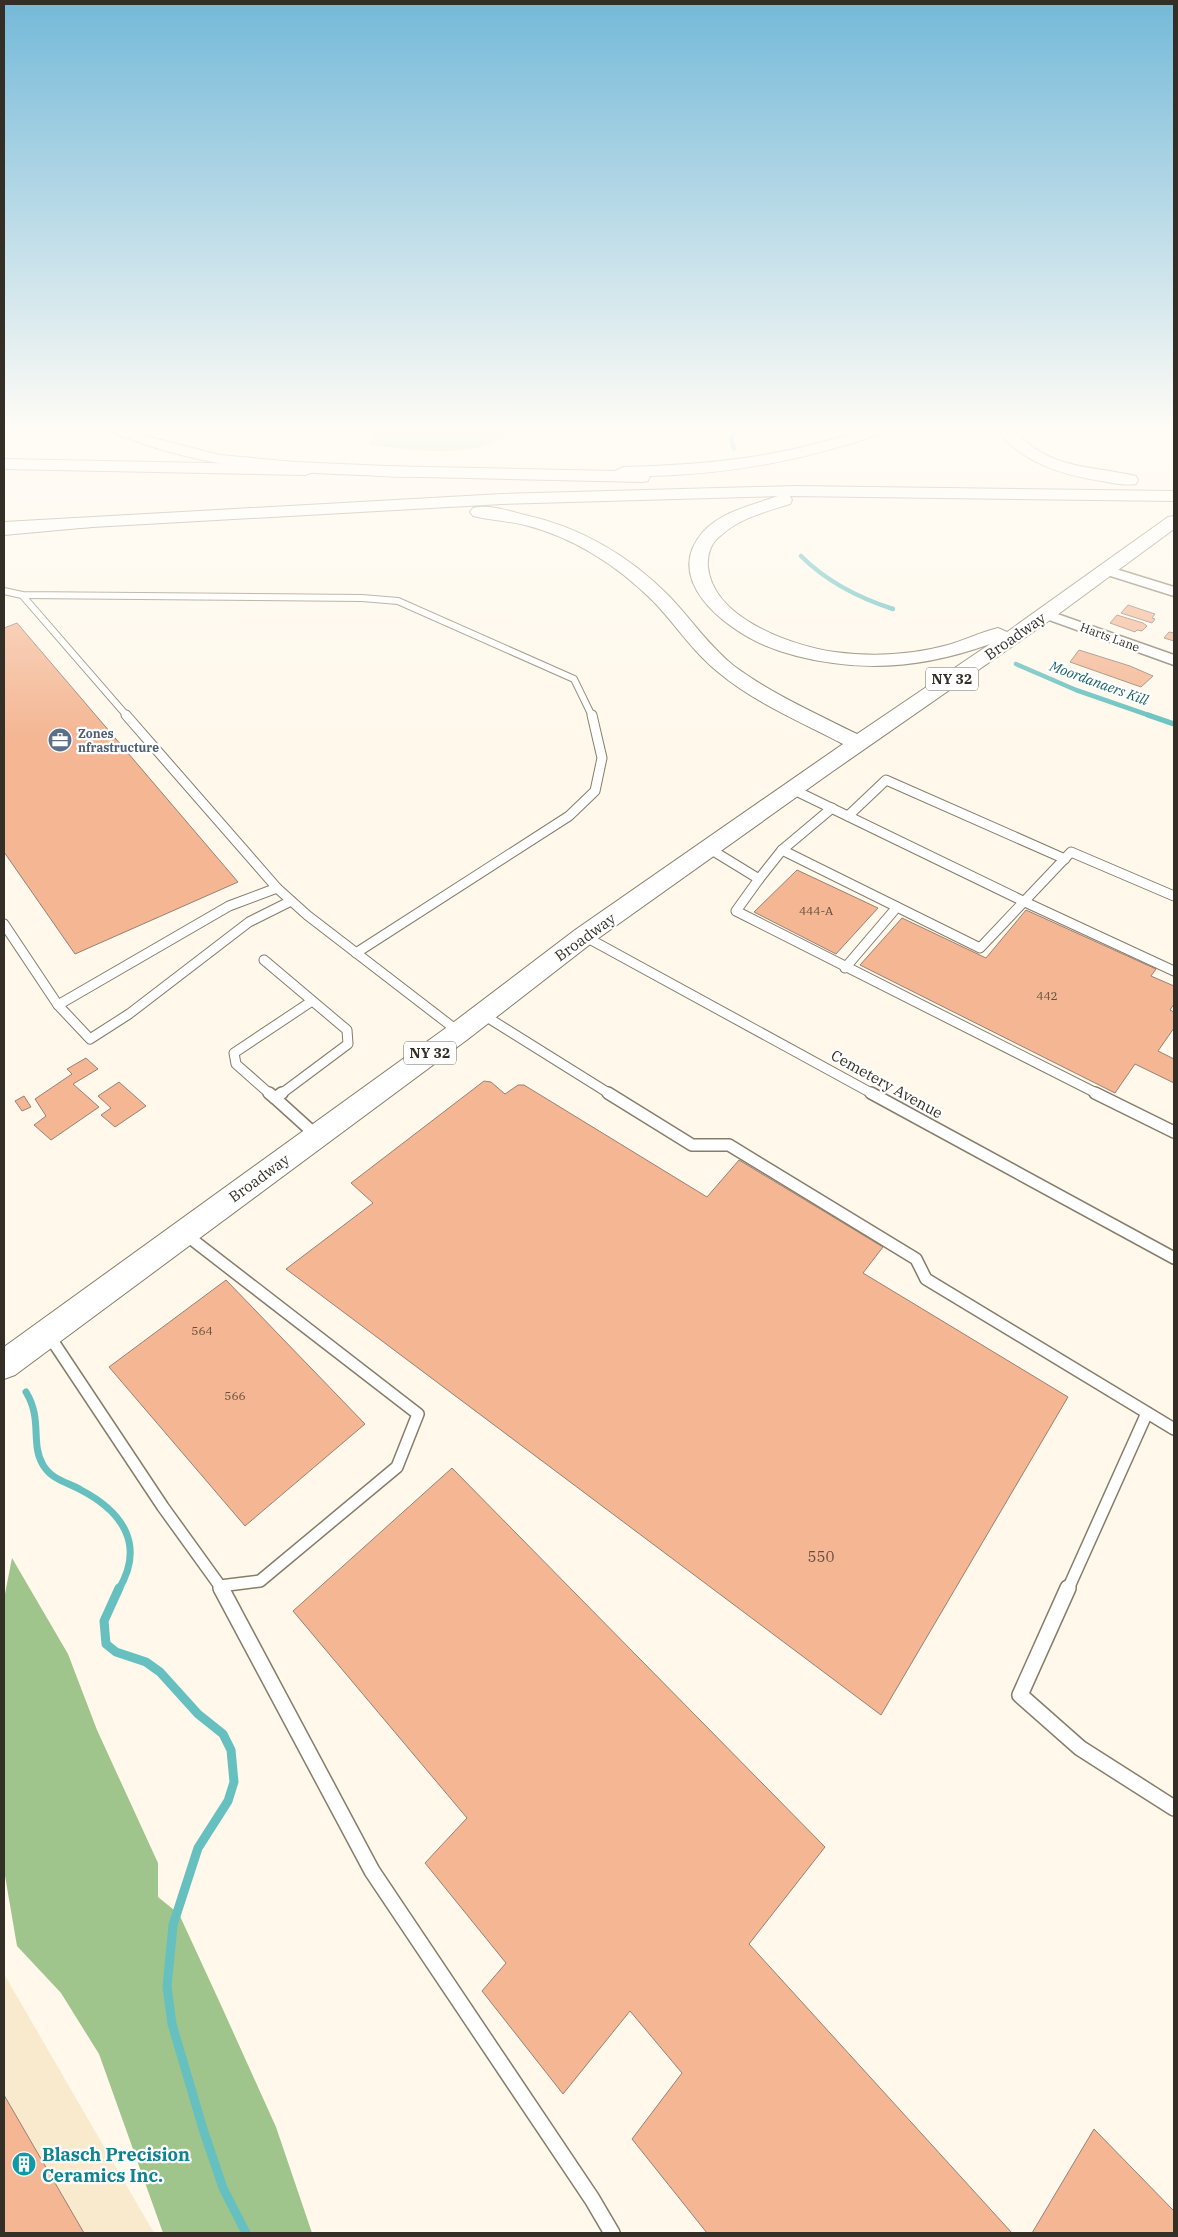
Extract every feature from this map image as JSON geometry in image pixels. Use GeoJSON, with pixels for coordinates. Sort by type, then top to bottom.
{"type":"FeatureCollection","features":[{"type":"Feature","properties":{"kind":"main road"},"geometry":{"type":"LineString","coordinates":[[565,531],[598,547],[633,572],[663,602],[698,642],[726,669],[766,694],[858,743]]}},
{"type":"Feature","properties":{"kind":"main road"},"geometry":{"type":"LineString","coordinates":[[716,531],[708,538],[698,557],[699,578],[709,598],[719,609],[748,630],[789,648],[849,659],[905,660],[951,652],[1046,614]]}},
{"type":"Feature","properties":{"kind":"main road","name":"Broadway"},"geometry":{"type":"LineString","coordinates":[[4,1365],[459,1032],[584,936],[794,790],[858,743],[1046,614],[1160,531]]}},
{"type":"Feature","properties":{"kind":"main road"},"geometry":{"type":"LineString","coordinates":[[1106,570],[1174,538]]}},
{"type":"Feature","properties":{"kind":"street"},"geometry":{"type":"LineString","coordinates":[[1106,570],[1174,592]]}},
{"type":"Feature","properties":{"kind":"street","name":"Harts Lane"},"geometry":{"type":"LineString","coordinates":[[1046,614],[1174,660]]}},
{"type":"Feature","properties":{"kind":"lane"},"geometry":{"type":"LineString","coordinates":[[4,591],[22,595],[362,598],[398,601],[574,680],[592,716],[602,758],[595,792],[569,816],[356,953]]}},
{"type":"Feature","properties":{"kind":"lane"},"geometry":{"type":"LineString","coordinates":[[22,595],[277,888],[356,953],[459,1032]]}},
{"type":"Feature","properties":{"kind":"lane"},"geometry":{"type":"LineString","coordinates":[[848,816],[886,780],[1065,859]]}},
{"type":"Feature","properties":{"kind":"lane"},"geometry":{"type":"LineString","coordinates":[[794,790],[1024,902],[1174,971]]}},
{"type":"Feature","properties":{"kind":"lane"},"geometry":{"type":"LineString","coordinates":[[832,808],[782,850],[759,878],[736,911],[845,968],[1174,1132]]}},
{"type":"Feature","properties":{"kind":"lane"},"geometry":{"type":"LineString","coordinates":[[710,848],[759,878]]}},
{"type":"Feature","properties":{"kind":"lane"},"geometry":{"type":"LineString","coordinates":[[782,850],[980,948],[1071,852],[1174,896]]}},
{"type":"Feature","properties":{"kind":"lane"},"geometry":{"type":"LineString","coordinates":[[58,1005],[229,906],[277,888]]}},
{"type":"Feature","properties":{"kind":"lane"},"geometry":{"type":"LineString","coordinates":[[4,924],[58,1005],[90,1039],[129,1014],[249,922],[291,901]]}},
{"type":"Feature","properties":{"kind":"lane"},"geometry":{"type":"LineString","coordinates":[[845,968],[896,907]]}},
{"type":"Feature","properties":{"kind":"lane","name":"Cemetery Avenue"},"geometry":{"type":"LineString","coordinates":[[584,936],[1174,1258]]}},
{"type":"Feature","properties":{"kind":"lane"},"geometry":{"type":"LineString","coordinates":[[264,960],[346,1030],[348,1044],[276,1098]]}},
{"type":"Feature","properties":{"kind":"lane"},"geometry":{"type":"LineString","coordinates":[[312,1001],[234,1053],[236,1064],[317,1136]]}},
{"type":"Feature","properties":{"kind":"lane"},"geometry":{"type":"LineString","coordinates":[[482,1014],[692,1145],[729,1145],[916,1259],[926,1279],[1174,1429]]}},
{"type":"Feature","properties":{"kind":"lane"},"geometry":{"type":"LineString","coordinates":[[184,1234],[418,1414],[397,1467],[260,1581],[220,1586]]}},
{"type":"Feature","properties":{"kind":"lane"},"geometry":{"type":"LineString","coordinates":[[48,1333],[163,1507],[220,1586],[372,1870],[592,2199],[612,2233]]}},
{"type":"Feature","properties":{"kind":"lane"},"geometry":{"type":"LineString","coordinates":[[1147,1413],[1020,1695],[1080,1748],[1174,1808]]}},
{"type":"Feature","properties":{"kind":"shaded area"},"geometry":{"type":"Polygon","coordinates":[[[4,1974],[154,2233],[4,2233],[4,1974]]]}},
{"type":"Feature","properties":{"kind":"green space"},"geometry":{"type":"Polygon","coordinates":[[[12,1558],[68,1654],[97,1730],[158,1863],[158,1897],[179,1914],[220,2003],[276,2127],[312,2233],[163,2233],[99,2054],[61,1993],[17,1946],[4,1870],[4,1599],[12,1558]]]}},
{"type":"Feature","properties":{"kind":"building"},"geometry":{"type":"Polygon","coordinates":[[[1128,605],[1155,614],[1152,618],[1155,619],[1152,623],[1121,613],[1128,605]]]}},
{"type":"Feature","properties":{"kind":"building"},"geometry":{"type":"Polygon","coordinates":[[[1117,615],[1147,626],[1142,631],[1137,630],[1135,632],[1110,623],[1117,615]]]}},
{"type":"Feature","properties":{"kind":"building","name":"Zones nfrastructure"},"geometry":{"type":"Polygon","coordinates":[[[17,623],[238,882],[75,954],[4,852],[4,628],[17,623]]]}},
{"type":"Feature","properties":{"kind":"building"},"geometry":{"type":"Polygon","coordinates":[[[1169,632],[1174,633],[1174,641],[1164,638],[1169,632]]]}},
{"type":"Feature","properties":{"kind":"building"},"geometry":{"type":"Polygon","coordinates":[[[1079,650],[1130,666],[1153,676],[1141,687],[1070,662],[1079,650]]]}},
{"type":"Feature","properties":{"kind":"building"},"geometry":{"type":"Polygon","coordinates":[[[797,870],[878,908],[836,954],[754,912],[797,870]]]}},
{"type":"Feature","properties":{"kind":"building"},"geometry":{"type":"Polygon","coordinates":[[[1026,910],[1156,969],[1151,976],[1174,986],[1174,1004],[1170,1010],[1174,1012],[1174,1028],[1158,1051],[1174,1059],[1174,1083],[1135,1064],[1115,1093],[860,965],[902,918],[986,958],[1026,910]]]}},
{"type":"Feature","properties":{"kind":"building"},"geometry":{"type":"Polygon","coordinates":[[[86,1058],[98,1069],[73,1084],[99,1107],[51,1140],[34,1125],[46,1116],[35,1099],[72,1074],[67,1069],[86,1058]]]}},
{"type":"Feature","properties":{"kind":"building"},"geometry":{"type":"Polygon","coordinates":[[[484,1081],[491,1082],[505,1094],[518,1085],[524,1085],[707,1197],[739,1160],[883,1247],[863,1273],[1068,1397],[881,1715],[286,1269],[373,1203],[351,1183],[484,1081]]]}},
{"type":"Feature","properties":{"kind":"building"},"geometry":{"type":"Polygon","coordinates":[[[119,1082],[146,1106],[115,1127],[101,1115],[111,1108],[98,1096],[119,1082]]]}},
{"type":"Feature","properties":{"kind":"building"},"geometry":{"type":"Polygon","coordinates":[[[24,1096],[31,1107],[22,1111],[15,1101],[24,1096]]]}},
{"type":"Feature","properties":{"kind":"building"},"geometry":{"type":"Polygon","coordinates":[[[226,1280],[365,1424],[245,1526],[109,1367],[226,1280]]]}},
{"type":"Feature","properties":{"kind":"building"},"geometry":{"type":"Polygon","coordinates":[[[452,1468],[825,1847],[749,1944],[1012,2233],[707,2233],[632,2139],[682,2073],[630,2011],[563,2094],[482,1991],[506,1963],[425,1863],[467,1818],[293,1611],[452,1468]]]}},
{"type":"Feature","properties":{"kind":"building","name":"Blasch Precision Ceramics Inc."},"geometry":{"type":"Polygon","coordinates":[[[4,2095],[84,2233],[4,2233],[4,2095]]]}},
{"type":"Feature","properties":{"kind":"building"},"geometry":{"type":"Polygon","coordinates":[[[1094,2129],[1174,2211],[1174,2233],[1032,2233],[1094,2129]]]}},
{"type":"Feature","properties":{"kind":"waterway","name":"Moordanaers Kill"},"geometry":{"type":"LineString","coordinates":[[801,556],[821,573],[844,588],[868,600],[893,609]]}},
{"type":"Feature","properties":{"kind":"waterway","name":"Moordanaers Kill"},"geometry":{"type":"LineString","coordinates":[[1016,664],[1076,690],[1151,716]]}},
{"type":"Feature","properties":{"kind":"waterway","name":"Moordanaers Kill"},"geometry":{"type":"LineString","coordinates":[[1148,715],[1174,724]]}},
{"type":"Feature","properties":{"kind":"waterway"},"geometry":{"type":"LineString","coordinates":[[26,1392],[34,1412],[37,1448],[43,1465],[55,1477],[96,1499],[118,1519],[126,1531],[130,1558],[127,1573],[119,1589]]}},
{"type":"Feature","properties":{"kind":"waterway"},"geometry":{"type":"LineString","coordinates":[[119,1588],[104,1621],[106,1644],[116,1652],[146,1662],[160,1672],[198,1714],[223,1734],[231,1750],[234,1782],[228,1801],[198,1848],[173,1925],[167,1987],[172,2024],[203,2129],[223,2188],[246,2233]]}},
{"type":"Feature","properties":{"kind":"place","name":"Zones nfrastructure"},"geometry":{"type":"Point","coordinates":[60,740]}},
{"type":"Feature","properties":{"kind":"place","name":"Blasch Precision Ceramics Inc."},"geometry":{"type":"Point","coordinates":[24,2164]}}]}
